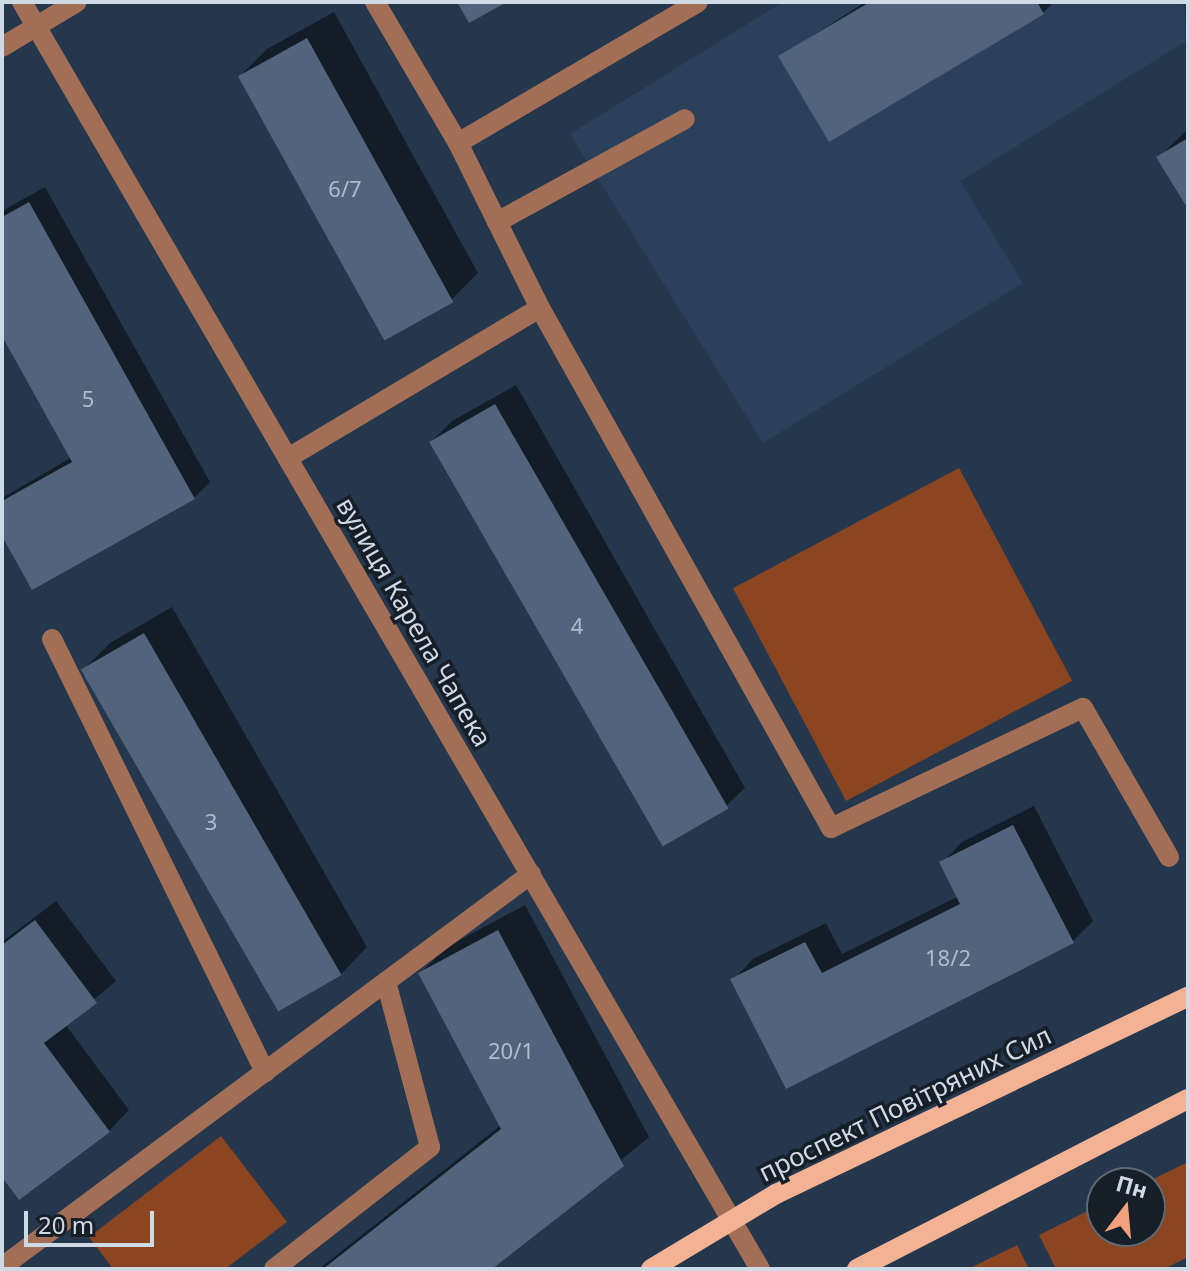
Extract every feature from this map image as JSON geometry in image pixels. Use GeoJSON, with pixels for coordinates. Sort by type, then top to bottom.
{"type":"FeatureCollection","features":[{"type":"Feature","properties":{"kind":"main road","name":"проспект Повітряних Сил"},"geometry":{"type":"LineString","coordinates":[[651,1269],[733,1219],[1188,997]]}},
{"type":"Feature","properties":{"kind":"main road"},"geometry":{"type":"LineString","coordinates":[[857,1269],[1188,1099]]}},
{"type":"Feature","properties":{"kind":"street","name":"вулиця Карела Чапека"},"geometry":{"type":"LineString","coordinates":[[22,2],[760,1269]]}},
{"type":"Feature","properties":{"kind":"street"},"geometry":{"type":"LineString","coordinates":[[2,47],[35,24],[77,2]]}},
{"type":"Feature","properties":{"kind":"street"},"geometry":{"type":"LineString","coordinates":[[375,2],[458,143],[540,308],[831,828],[1083,708],[1169,857]]}},
{"type":"Feature","properties":{"kind":"street"},"geometry":{"type":"LineString","coordinates":[[458,143],[698,2]]}},
{"type":"Feature","properties":{"kind":"street"},"geometry":{"type":"LineString","coordinates":[[497,222],[685,119]]}},
{"type":"Feature","properties":{"kind":"street"},"geometry":{"type":"LineString","coordinates":[[288,458],[540,308]]}},
{"type":"Feature","properties":{"kind":"street"},"geometry":{"type":"LineString","coordinates":[[52,639],[265,1072]]}},
{"type":"Feature","properties":{"kind":"street"},"geometry":{"type":"LineString","coordinates":[[2,1267],[531,874]]}},
{"type":"Feature","properties":{"kind":"street"},"geometry":{"type":"LineString","coordinates":[[274,1269],[430,1147],[386,982]]}},
{"type":"Feature","properties":{"kind":"shaded area"},"geometry":{"type":"Polygon","coordinates":[[[783,2],[1183,2],[1188,40],[960,181],[1023,283],[763,443],[570,134],[783,2]]]}},
{"type":"Feature","properties":{"kind":"shaded area"},"geometry":{"type":"Polygon","coordinates":[[[959,468],[1072,681],[846,801],[733,588],[959,468]]]}},
{"type":"Feature","properties":{"kind":"shaded area"},"geometry":{"type":"Polygon","coordinates":[[[221,1136],[287,1222],[225,1269],[113,1269],[89,1237],[221,1136]]]}},
{"type":"Feature","properties":{"kind":"shaded area"},"geometry":{"type":"Polygon","coordinates":[[[1188,1162],[1188,1257],[1164,1269],[1056,1269],[1039,1235],[1086,1212],[1086,1247],[1166,1247],[1166,1173],[1188,1162]]]}},
{"type":"Feature","properties":{"kind":"shaded area"},"geometry":{"type":"Polygon","coordinates":[[[1017,1245],[1029,1269],[968,1269],[1017,1245]]]}},
{"type":"Feature","properties":{"kind":"building"},"geometry":{"type":"Polygon","coordinates":[[[457,2],[507,2],[469,23],[457,2]]]}},
{"type":"Feature","properties":{"kind":"building"},"geometry":{"type":"Polygon","coordinates":[[[870,2],[1037,2],[1044,14],[829,142],[778,56],[870,2]]]}},
{"type":"Feature","properties":{"kind":"building"},"geometry":{"type":"Polygon","coordinates":[[[307,38],[453,302],[384,340],[238,76],[307,38]]]}},
{"type":"Feature","properties":{"kind":"building"},"geometry":{"type":"Polygon","coordinates":[[[1188,138],[1188,209],[1156,157],[1188,138]]]}},
{"type":"Feature","properties":{"kind":"building"},"geometry":{"type":"Polygon","coordinates":[[[29,202],[195,499],[32,590],[2,536],[2,501],[72,462],[2,336],[2,217],[29,202]]]}},
{"type":"Feature","properties":{"kind":"building"},"geometry":{"type":"Polygon","coordinates":[[[495,404],[728,808],[663,846],[429,442],[495,404]]]}},
{"type":"Feature","properties":{"kind":"building"},"geometry":{"type":"Polygon","coordinates":[[[144,633],[342,975],[278,1012],[81,670],[144,633]]]}},
{"type":"Feature","properties":{"kind":"building"},"geometry":{"type":"Polygon","coordinates":[[[1013,825],[1074,943],[786,1089],[730,979],[805,942],[822,973],[960,904],[939,862],[1013,825]]]}},
{"type":"Feature","properties":{"kind":"building"},"geometry":{"type":"Polygon","coordinates":[[[35,920],[97,1003],[44,1043],[110,1132],[19,1200],[2,1177],[2,945],[35,920]]]}},
{"type":"Feature","properties":{"kind":"building"},"geometry":{"type":"Polygon","coordinates":[[[498,930],[624,1166],[492,1269],[323,1269],[501,1129],[418,973],[498,930]]]}}]}
